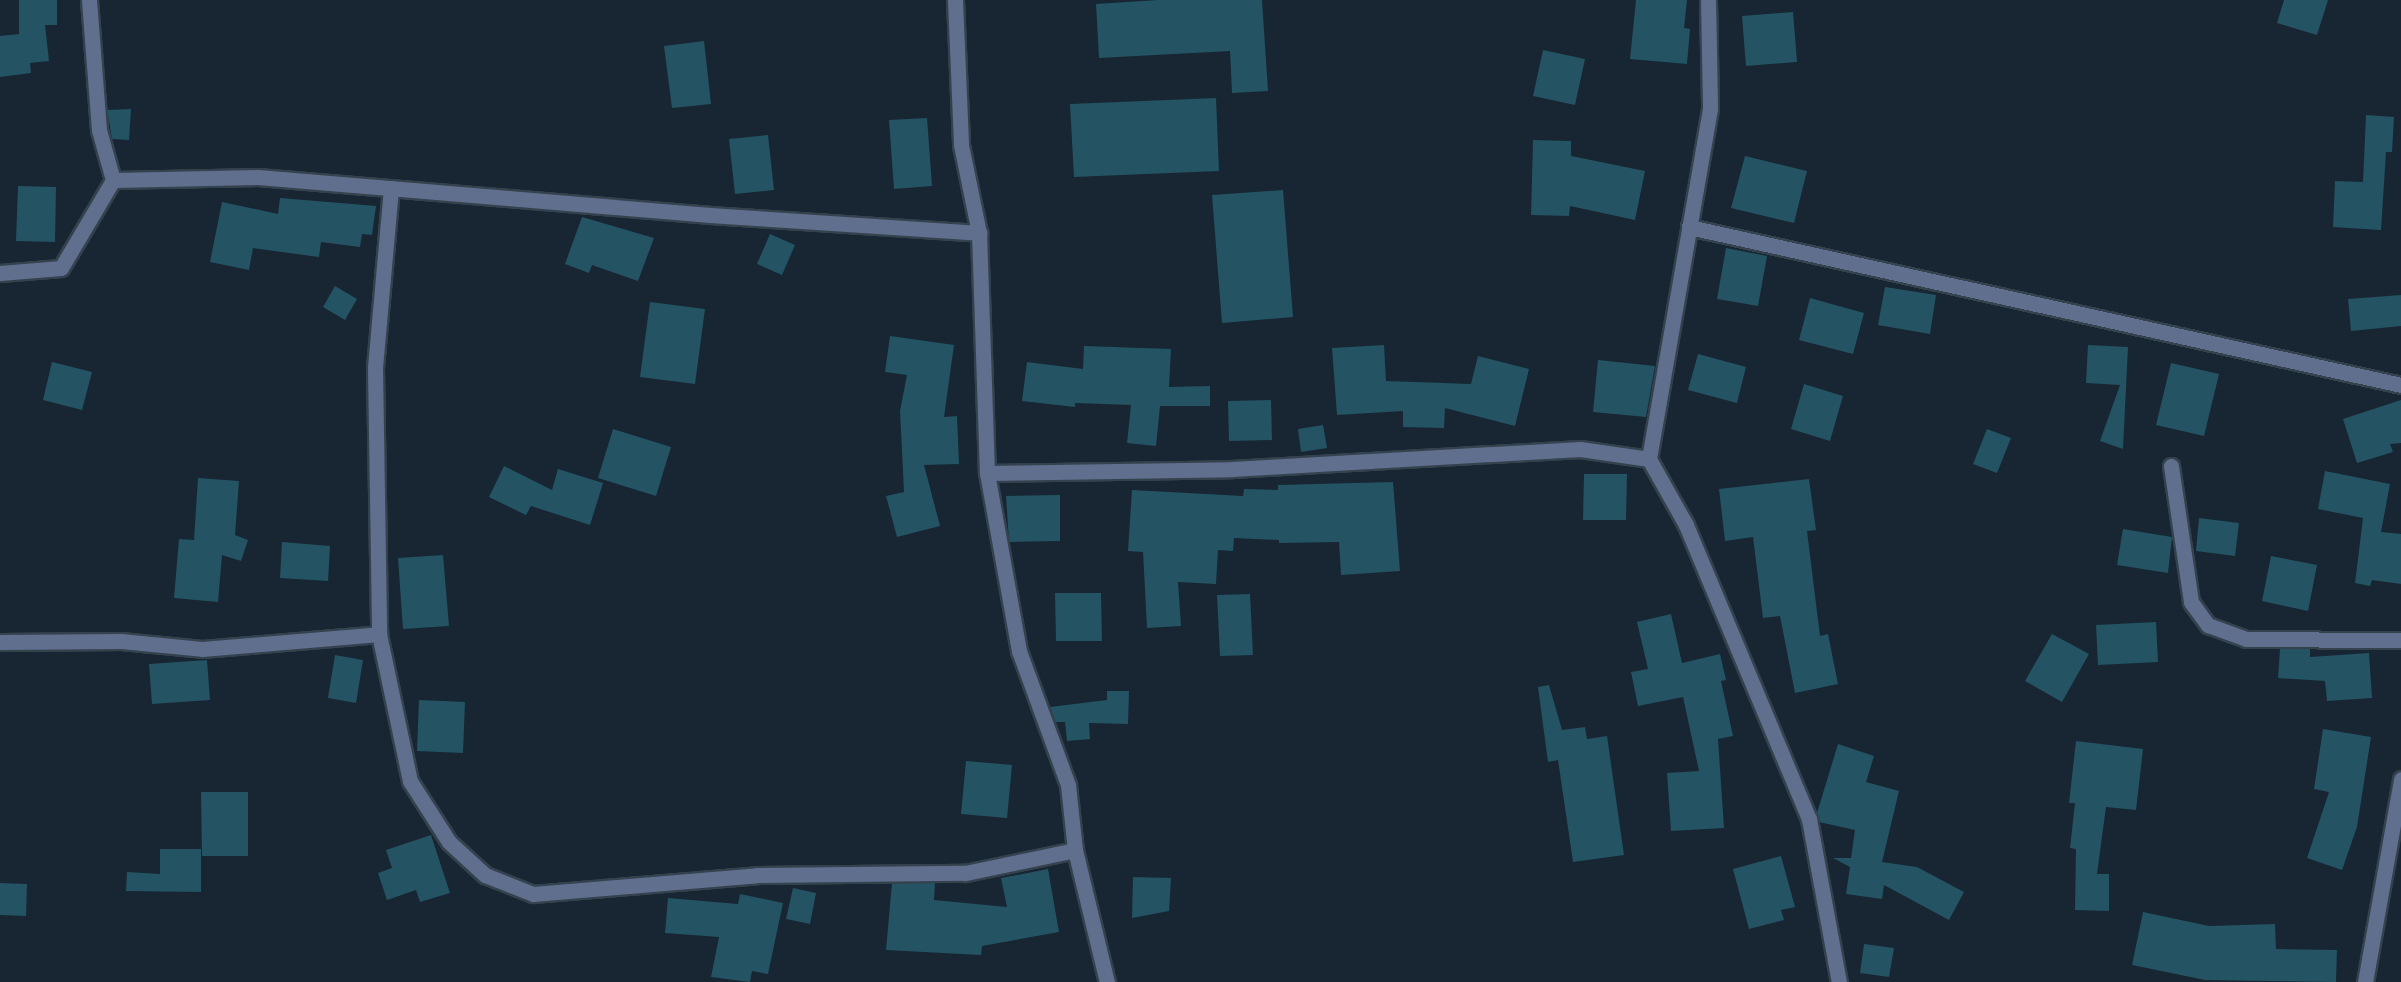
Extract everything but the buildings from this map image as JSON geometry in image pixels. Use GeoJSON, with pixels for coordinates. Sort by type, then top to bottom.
{"type":"FeatureCollection","features":[{"type":"Feature","properties":{"kind":"street"},"geometry":{"type":"LineString","coordinates":[[0,273],[61,268],[113,180],[99,130],[89,0]]}},
{"type":"Feature","properties":{"kind":"street"},"geometry":{"type":"LineString","coordinates":[[955,0],[961,145],[980,233],[987,473],[1019,651],[1068,785],[1075,850],[1107,982]]}},
{"type":"Feature","properties":{"kind":"street"},"geometry":{"type":"LineString","coordinates":[[1708,0],[1710,109],[1649,459],[1686,525],[1809,819],[1839,982]]}},
{"type":"Feature","properties":{"kind":"street"},"geometry":{"type":"LineString","coordinates":[[113,180],[258,177],[980,233]]}},
{"type":"Feature","properties":{"kind":"street"},"geometry":{"type":"LineString","coordinates":[[391,188],[375,368],[379,634],[410,781],[449,842],[485,875],[532,894],[757,875],[965,873],[1075,850]]}},
{"type":"Feature","properties":{"kind":"street"},"geometry":{"type":"LineString","coordinates":[[1689,227],[2401,385]]}},
{"type":"Feature","properties":{"kind":"street"},"geometry":{"type":"LineString","coordinates":[[987,473],[1232,469],[1580,449],[1649,459]]}},
{"type":"Feature","properties":{"kind":"street"},"geometry":{"type":"LineString","coordinates":[[2171,466],[2191,602],[2208,625],[2246,639],[2401,640]]}},
{"type":"Feature","properties":{"kind":"street"},"geometry":{"type":"LineString","coordinates":[[0,642],[122,641],[202,649],[379,634]]}},
{"type":"Feature","properties":{"kind":"street"},"geometry":{"type":"LineString","coordinates":[[2365,982],[2401,779]]}}]}
